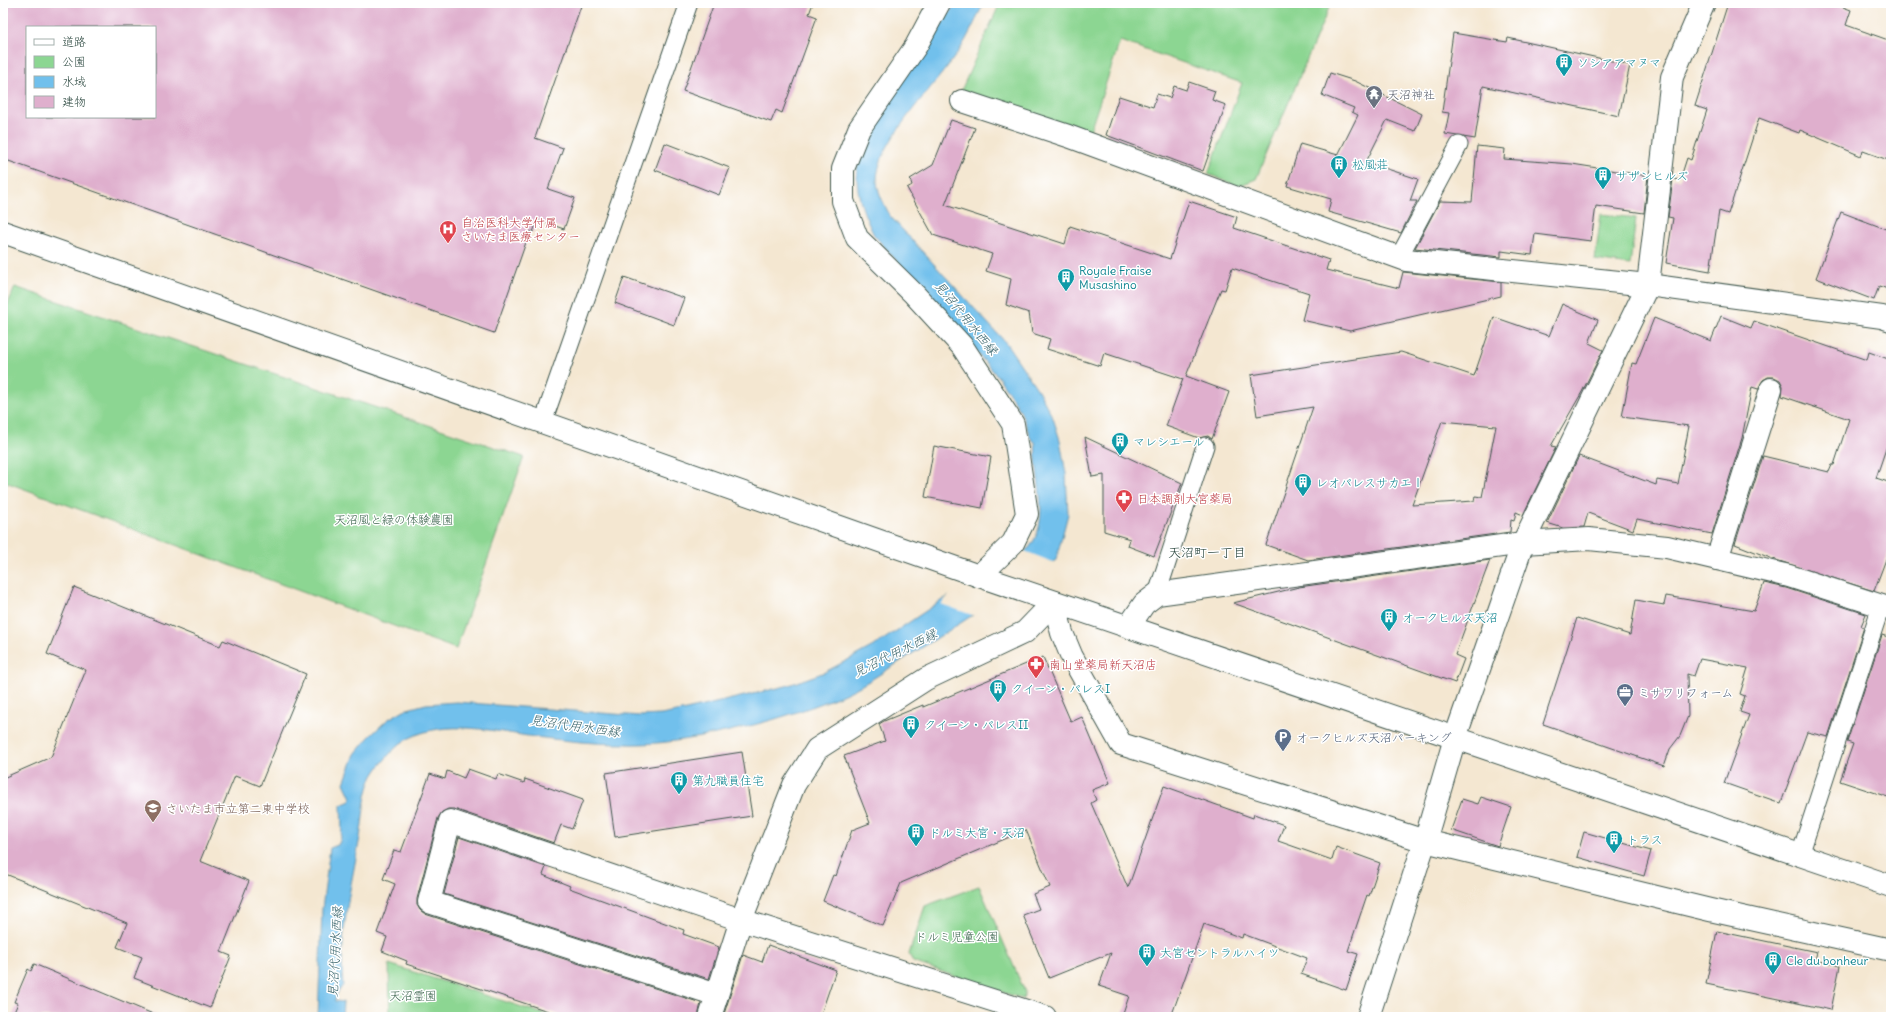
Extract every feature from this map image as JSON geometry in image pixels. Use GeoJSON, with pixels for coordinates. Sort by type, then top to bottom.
{"type":"FeatureCollection","features":[{"type":"Feature","properties":{"kind":"street"},"geometry":{"type":"LineString","coordinates":[[939,3],[916,46],[859,129],[843,169],[843,201],[857,238],[914,294],[962,346],[1013,424],[1026,514],[1013,543],[975,575]]}},
{"type":"Feature","properties":{"kind":"street"},"geometry":{"type":"LineString","coordinates":[[1368,1017],[1425,841],[1455,738],[1523,543],[1648,284],[1672,77],[1704,3]]}},
{"type":"Feature","properties":{"kind":"street"},"geometry":{"type":"LineString","coordinates":[[962,101],[1068,136],[1406,260],[1648,284],[1882,317],[1891,320]]}},
{"type":"Feature","properties":{"kind":"street"},"geometry":{"type":"LineString","coordinates":[[3,232],[975,575],[1129,626],[1891,886]]}},
{"type":"Feature","properties":{"kind":"street"},"geometry":{"type":"LineString","coordinates":[[1717,559],[1771,389]]}},
{"type":"Feature","properties":{"kind":"street"},"geometry":{"type":"LineString","coordinates":[[1129,626],[1144,604],[1157,594],[1523,543],[1589,539],[1667,547],[1789,576],[1886,608]]}},
{"type":"Feature","properties":{"kind":"street"},"geometry":{"type":"LineString","coordinates":[[1045,599],[1072,657],[1121,744],[1425,841],[1710,910],[1891,950]]}},
{"type":"Feature","properties":{"kind":"street"},"geometry":{"type":"LineString","coordinates":[[710,1017],[741,920],[794,785],[817,749],[926,679],[1025,632],[1045,599]]}},
{"type":"Feature","properties":{"kind":"street"},"geometry":{"type":"LineString","coordinates":[[717,995],[429,902],[450,821],[741,920],[1044,1017]]}},
{"type":"Feature","properties":{"kind":"lane"},"geometry":{"type":"LineString","coordinates":[[543,422],[689,3]]}},
{"type":"Feature","properties":{"kind":"lane"},"geometry":{"type":"LineString","coordinates":[[1399,257],[1459,145]]}},
{"type":"Feature","properties":{"kind":"lane"},"geometry":{"type":"LineString","coordinates":[[1157,594],[1205,446]]}},
{"type":"Feature","properties":{"kind":"lane"},"geometry":{"type":"LineString","coordinates":[[1800,855],[1886,608]]}},
{"type":"Feature","properties":{"kind":"green space"},"geometry":{"type":"Polygon","coordinates":[[[1000,3],[1331,3],[1256,179],[1238,186],[1208,174],[1242,83],[1120,41],[1090,131],[1080,135],[960,93],[1000,3]]]}},
{"type":"Feature","properties":{"kind":"green space"},"geometry":{"type":"Polygon","coordinates":[[[1601,214],[1636,218],[1630,265],[1595,260],[1601,214]]]}},
{"type":"Feature","properties":{"kind":"green space","name":"天沼風と緑の体験農園"},"geometry":{"type":"Polygon","coordinates":[[[15,287],[524,457],[456,649],[3,481],[3,316],[15,287]]]}},
{"type":"Feature","properties":{"kind":"green space","name":"ドルミ児童公園"},"geometry":{"type":"Polygon","coordinates":[[[979,886],[1025,992],[1023,999],[913,962],[909,954],[925,906],[979,886]]]}},
{"type":"Feature","properties":{"kind":"green space","name":"天沼霊園"},"geometry":{"type":"Polygon","coordinates":[[[389,964],[553,1017],[390,1017],[389,964]]]}},
{"type":"Feature","properties":{"kind":"water","name":"見沼代用水西縁"},"geometry":{"type":"Polygon","coordinates":[[[956,3],[984,3],[958,53],[906,118],[885,151],[879,167],[877,182],[882,199],[890,216],[1006,343],[1038,390],[1053,418],[1060,440],[1066,474],[1068,514],[1056,560],[1001,597],[857,688],[807,709],[757,724],[696,738],[644,744],[576,742],[463,728],[447,728],[431,731],[415,735],[401,743],[376,771],[366,794],[344,929],[342,966],[343,985],[336,995],[335,1001],[343,1002],[342,1017],[318,1017],[322,909],[330,848],[338,845],[340,841],[342,826],[341,805],[350,801],[351,798],[344,783],[355,754],[368,738],[387,720],[404,710],[426,704],[457,702],[640,716],[661,715],[786,686],[825,672],[877,644],[939,602],[1029,548],[1039,528],[1041,506],[1035,442],[1031,439],[1020,410],[999,378],[874,235],[860,200],[858,189],[857,165],[862,140],[956,3]]]}},
{"type":"Feature","properties":{"kind":"pier"},"geometry":{"type":"Polygon","coordinates":[[[1022,550],[1055,563],[975,616],[941,604],[951,593],[1022,550]]]}},
{"type":"Feature","properties":{"kind":"building"},"geometry":{"type":"Polygon","coordinates":[[[3,3],[582,3],[535,138],[563,148],[548,189],[575,198],[564,229],[538,220],[533,232],[530,231],[494,333],[3,159],[3,3]]]}},
{"type":"Feature","properties":{"kind":"building"},"geometry":{"type":"Polygon","coordinates":[[[714,3],[813,3],[809,14],[817,17],[782,113],[776,110],[771,122],[683,91],[714,3]]]}},
{"type":"Feature","properties":{"kind":"building"},"geometry":{"type":"Polygon","coordinates":[[[1728,3],[1832,3],[1851,10],[1846,25],[1891,41],[1891,161],[1863,151],[1861,156],[1800,130],[1799,133],[1759,118],[1728,214],[1719,211],[1710,271],[1666,263],[1673,218],[1668,217],[1673,179],[1680,180],[1687,158],[1691,160],[1707,110],[1695,106],[1728,3]]]}},
{"type":"Feature","properties":{"kind":"building"},"geometry":{"type":"Polygon","coordinates":[[[1453,33],[1507,42],[1508,38],[1630,65],[1619,116],[1483,86],[1475,139],[1445,134],[1449,113],[1442,112],[1453,33]]]}},
{"type":"Feature","properties":{"kind":"building"},"geometry":{"type":"Polygon","coordinates":[[[1330,73],[1355,81],[1422,114],[1415,131],[1387,120],[1366,162],[1418,179],[1410,201],[1417,201],[1401,233],[1328,212],[1331,199],[1287,186],[1300,144],[1338,155],[1358,115],[1352,112],[1354,108],[1322,95],[1330,73]]]}},
{"type":"Feature","properties":{"kind":"building"},"geometry":{"type":"Polygon","coordinates":[[[1189,82],[1215,91],[1212,100],[1226,105],[1203,171],[1106,135],[1119,96],[1153,107],[1157,94],[1170,98],[1174,86],[1186,90],[1189,82]]]}},
{"type":"Feature","properties":{"kind":"building"},"geometry":{"type":"Polygon","coordinates":[[[951,120],[975,128],[945,205],[1065,244],[1070,226],[1170,259],[1189,201],[1237,217],[1234,228],[1329,260],[1326,270],[1399,288],[1403,272],[1501,282],[1501,296],[1350,331],[1302,320],[1309,293],[1232,268],[1225,290],[1221,289],[1186,376],[1229,392],[1212,439],[1208,436],[1199,438],[1166,426],[1183,379],[1104,353],[1100,366],[1047,349],[1050,339],[1032,333],[1029,313],[1006,305],[1011,279],[986,271],[992,254],[933,235],[907,188],[912,185],[910,179],[933,165],[951,120]]]}},
{"type":"Feature","properties":{"kind":"building"},"geometry":{"type":"Polygon","coordinates":[[[665,143],[730,168],[719,195],[655,170],[665,143]]]}},
{"type":"Feature","properties":{"kind":"building"},"geometry":{"type":"Polygon","coordinates":[[[1477,146],[1505,149],[1504,159],[1572,164],[1648,176],[1644,213],[1596,206],[1591,241],[1535,234],[1532,255],[1501,251],[1501,257],[1415,248],[1440,201],[1472,202],[1477,146]]]}},
{"type":"Feature","properties":{"kind":"building"},"geometry":{"type":"Polygon","coordinates":[[[1841,212],[1891,231],[1891,290],[1879,286],[1874,300],[1816,278],[1841,212]]]}},
{"type":"Feature","properties":{"kind":"building"},"geometry":{"type":"Polygon","coordinates":[[[624,277],[684,298],[674,325],[615,303],[624,277]]]}},
{"type":"Feature","properties":{"kind":"building"},"geometry":{"type":"Polygon","coordinates":[[[1562,304],[1598,320],[1589,343],[1603,350],[1582,392],[1551,446],[1556,447],[1523,515],[1516,512],[1514,521],[1511,520],[1510,532],[1308,560],[1266,545],[1313,407],[1257,416],[1251,375],[1401,352],[1474,376],[1494,317],[1549,336],[1562,304]],[[1442,421],[1412,505],[1474,501],[1475,496],[1482,497],[1496,426],[1442,421]]]}},
{"type":"Feature","properties":{"kind":"building"},"geometry":{"type":"Polygon","coordinates":[[[1721,316],[1751,328],[1754,321],[1867,360],[1869,352],[1891,360],[1891,434],[1876,478],[1891,483],[1891,546],[1874,591],[1773,559],[1735,544],[1763,456],[1829,472],[1832,465],[1834,465],[1849,419],[1782,396],[1783,386],[1780,380],[1774,377],[1768,377],[1763,380],[1758,389],[1752,387],[1742,438],[1712,534],[1637,519],[1633,530],[1588,513],[1584,527],[1563,528],[1547,523],[1579,456],[1656,485],[1657,480],[1678,484],[1689,426],[1622,417],[1632,363],[1636,364],[1654,318],[1711,341],[1721,316]]]}},
{"type":"Feature","properties":{"kind":"building"},"geometry":{"type":"Polygon","coordinates":[[[1085,437],[1182,483],[1154,556],[1128,546],[1130,539],[1104,531],[1104,475],[1092,477],[1085,437]]]}},
{"type":"Feature","properties":{"kind":"building"},"geometry":{"type":"Polygon","coordinates":[[[934,446],[991,457],[982,508],[925,497],[934,446]]]}},
{"type":"Feature","properties":{"kind":"building","name":"オークヒルズ天沼"},"geometry":{"type":"Polygon","coordinates":[[[1490,560],[1455,655],[1464,659],[1455,683],[1233,603],[1299,587],[1490,560]]]}},
{"type":"Feature","properties":{"kind":"building"},"geometry":{"type":"Polygon","coordinates":[[[1764,583],[1786,588],[1866,614],[1861,626],[1864,627],[1828,737],[1807,732],[1781,803],[1724,783],[1749,715],[1740,712],[1745,696],[1740,694],[1748,668],[1700,659],[1694,676],[1687,674],[1688,716],[1680,736],[1670,749],[1664,766],[1543,724],[1577,618],[1630,635],[1636,600],[1664,605],[1666,596],[1754,611],[1764,583]]]}},
{"type":"Feature","properties":{"kind":"building"},"geometry":{"type":"Polygon","coordinates":[[[74,587],[220,646],[223,640],[306,674],[260,786],[235,776],[200,861],[249,881],[221,952],[231,956],[210,1008],[134,978],[142,957],[117,947],[127,923],[3,873],[3,778],[51,757],[86,670],[47,654],[74,587]]]}},
{"type":"Feature","properties":{"kind":"building"},"geometry":{"type":"Polygon","coordinates":[[[1882,635],[1891,638],[1891,798],[1840,781],[1853,744],[1847,742],[1882,635]]]}},
{"type":"Feature","properties":{"kind":"building"},"geometry":{"type":"Polygon","coordinates":[[[1043,657],[1071,722],[1082,717],[1110,783],[1092,790],[1096,800],[1091,803],[1128,888],[1164,786],[1253,818],[1254,814],[1284,825],[1278,841],[1332,860],[1336,847],[1380,863],[1369,896],[1367,895],[1348,951],[1358,954],[1346,990],[1301,974],[1307,958],[1243,934],[1242,938],[1204,924],[1171,1017],[1122,1017],[1129,996],[1099,986],[1111,953],[1049,978],[1023,915],[1039,909],[1033,894],[1050,887],[1026,830],[901,883],[883,926],[823,901],[833,875],[836,876],[852,830],[870,823],[844,756],[885,741],[879,724],[884,721],[923,705],[923,707],[1043,657]]]}},
{"type":"Feature","properties":{"kind":"building","name":"第九職員住宅"},"geometry":{"type":"Polygon","coordinates":[[[742,752],[752,816],[615,837],[606,773],[742,752]]]}},
{"type":"Feature","properties":{"kind":"building"},"geometry":{"type":"Polygon","coordinates":[[[468,769],[496,779],[498,774],[524,783],[525,779],[583,800],[572,829],[561,825],[554,843],[454,809],[448,809],[442,812],[438,818],[417,899],[417,905],[420,910],[425,914],[701,1003],[698,1017],[566,1017],[406,964],[407,961],[382,951],[387,937],[377,933],[395,884],[383,879],[394,850],[401,852],[430,774],[445,779],[447,771],[464,778],[468,769]]]}},
{"type":"Feature","properties":{"kind":"building"},"geometry":{"type":"Polygon","coordinates":[[[1481,797],[1511,807],[1498,846],[1451,830],[1462,799],[1478,804],[1481,797]]]}},
{"type":"Feature","properties":{"kind":"building","name":"トラス"},"geometry":{"type":"Polygon","coordinates":[[[1584,832],[1651,851],[1644,876],[1577,857],[1584,832]]]}},
{"type":"Feature","properties":{"kind":"building"},"geometry":{"type":"Polygon","coordinates":[[[459,837],[546,867],[543,875],[570,886],[569,888],[684,930],[683,934],[719,947],[709,979],[444,894],[459,837]]]}},
{"type":"Feature","properties":{"kind":"building","name":"Cle du bonheur"},"geometry":{"type":"Polygon","coordinates":[[[1717,931],[1817,952],[1815,960],[1840,966],[1831,1010],[1706,984],[1717,931]]]}},
{"type":"Feature","properties":{"kind":"building"},"geometry":{"type":"Polygon","coordinates":[[[768,945],[836,970],[820,1017],[723,1017],[743,955],[762,962],[768,945]]]}},
{"type":"Feature","properties":{"kind":"building"},"geometry":{"type":"Polygon","coordinates":[[[34,964],[160,1017],[12,1017],[18,1003],[14,1002],[28,969],[31,971],[34,964]]]}},
{"type":"Feature","properties":{"kind":"place","name":"ソシアアマヌマ"},"geometry":{"type":"Point","coordinates":[1564,77]}},
{"type":"Feature","properties":{"kind":"place","name":"天沼神社"},"geometry":{"type":"Point","coordinates":[1374,109]}},
{"type":"Feature","properties":{"kind":"place","name":"松風荘"},"geometry":{"type":"Point","coordinates":[1339,179]}},
{"type":"Feature","properties":{"kind":"place","name":"サザンヒルズ"},"geometry":{"type":"Point","coordinates":[1603,190]}},
{"type":"Feature","properties":{"kind":"place","name":"自治医科大学付属 さいたま医療センター"},"geometry":{"type":"Point","coordinates":[448,244]}},
{"type":"Feature","properties":{"kind":"place","name":"Royale Fraise Musashino"},"geometry":{"type":"Point","coordinates":[1066,292]}},
{"type":"Feature","properties":{"kind":"place","name":"マレシエール"},"geometry":{"type":"Point","coordinates":[1120,456]}},
{"type":"Feature","properties":{"kind":"place","name":"レオパレスサカエⅠ"},"geometry":{"type":"Point","coordinates":[1303,497]}},
{"type":"Feature","properties":{"kind":"place","name":"日本調剤大宮薬局"},"geometry":{"type":"Point","coordinates":[1124,513]}},
{"type":"Feature","properties":{"kind":"place","name":"オークヒルズ天沼"},"geometry":{"type":"Point","coordinates":[1389,632]}},
{"type":"Feature","properties":{"kind":"place","name":"南山堂薬局新天沼店"},"geometry":{"type":"Point","coordinates":[1036,679]}},
{"type":"Feature","properties":{"kind":"place","name":"クイーン・パレスI"},"geometry":{"type":"Point","coordinates":[998,703]}},
{"type":"Feature","properties":{"kind":"place","name":"ミサワリフォーム"},"geometry":{"type":"Point","coordinates":[1625,707]}},
{"type":"Feature","properties":{"kind":"place","name":"クイーン・パレスII"},"geometry":{"type":"Point","coordinates":[911,739]}},
{"type":"Feature","properties":{"kind":"place","name":"オークヒルズ天沼パーキング"},"geometry":{"type":"Point","coordinates":[1283,752]}},
{"type":"Feature","properties":{"kind":"place","name":"第九職員住宅"},"geometry":{"type":"Point","coordinates":[679,795]}},
{"type":"Feature","properties":{"kind":"place","name":"さいたま市立第二東中学校"},"geometry":{"type":"Point","coordinates":[153,823]}},
{"type":"Feature","properties":{"kind":"place","name":"ドルミ大宮・天沼"},"geometry":{"type":"Point","coordinates":[916,847]}},
{"type":"Feature","properties":{"kind":"place","name":"トラス"},"geometry":{"type":"Point","coordinates":[1614,854]}},
{"type":"Feature","properties":{"kind":"place","name":"大宮セントラルハイツ"},"geometry":{"type":"Point","coordinates":[1147,967]}},
{"type":"Feature","properties":{"kind":"place","name":"Cle du bonheur"},"geometry":{"type":"Point","coordinates":[1773,975]}},
{"type":"Feature","properties":{"kind":"district","name":"天沼町一丁目"},"geometry":{"type":"Point","coordinates":[1207,552]}}]}
